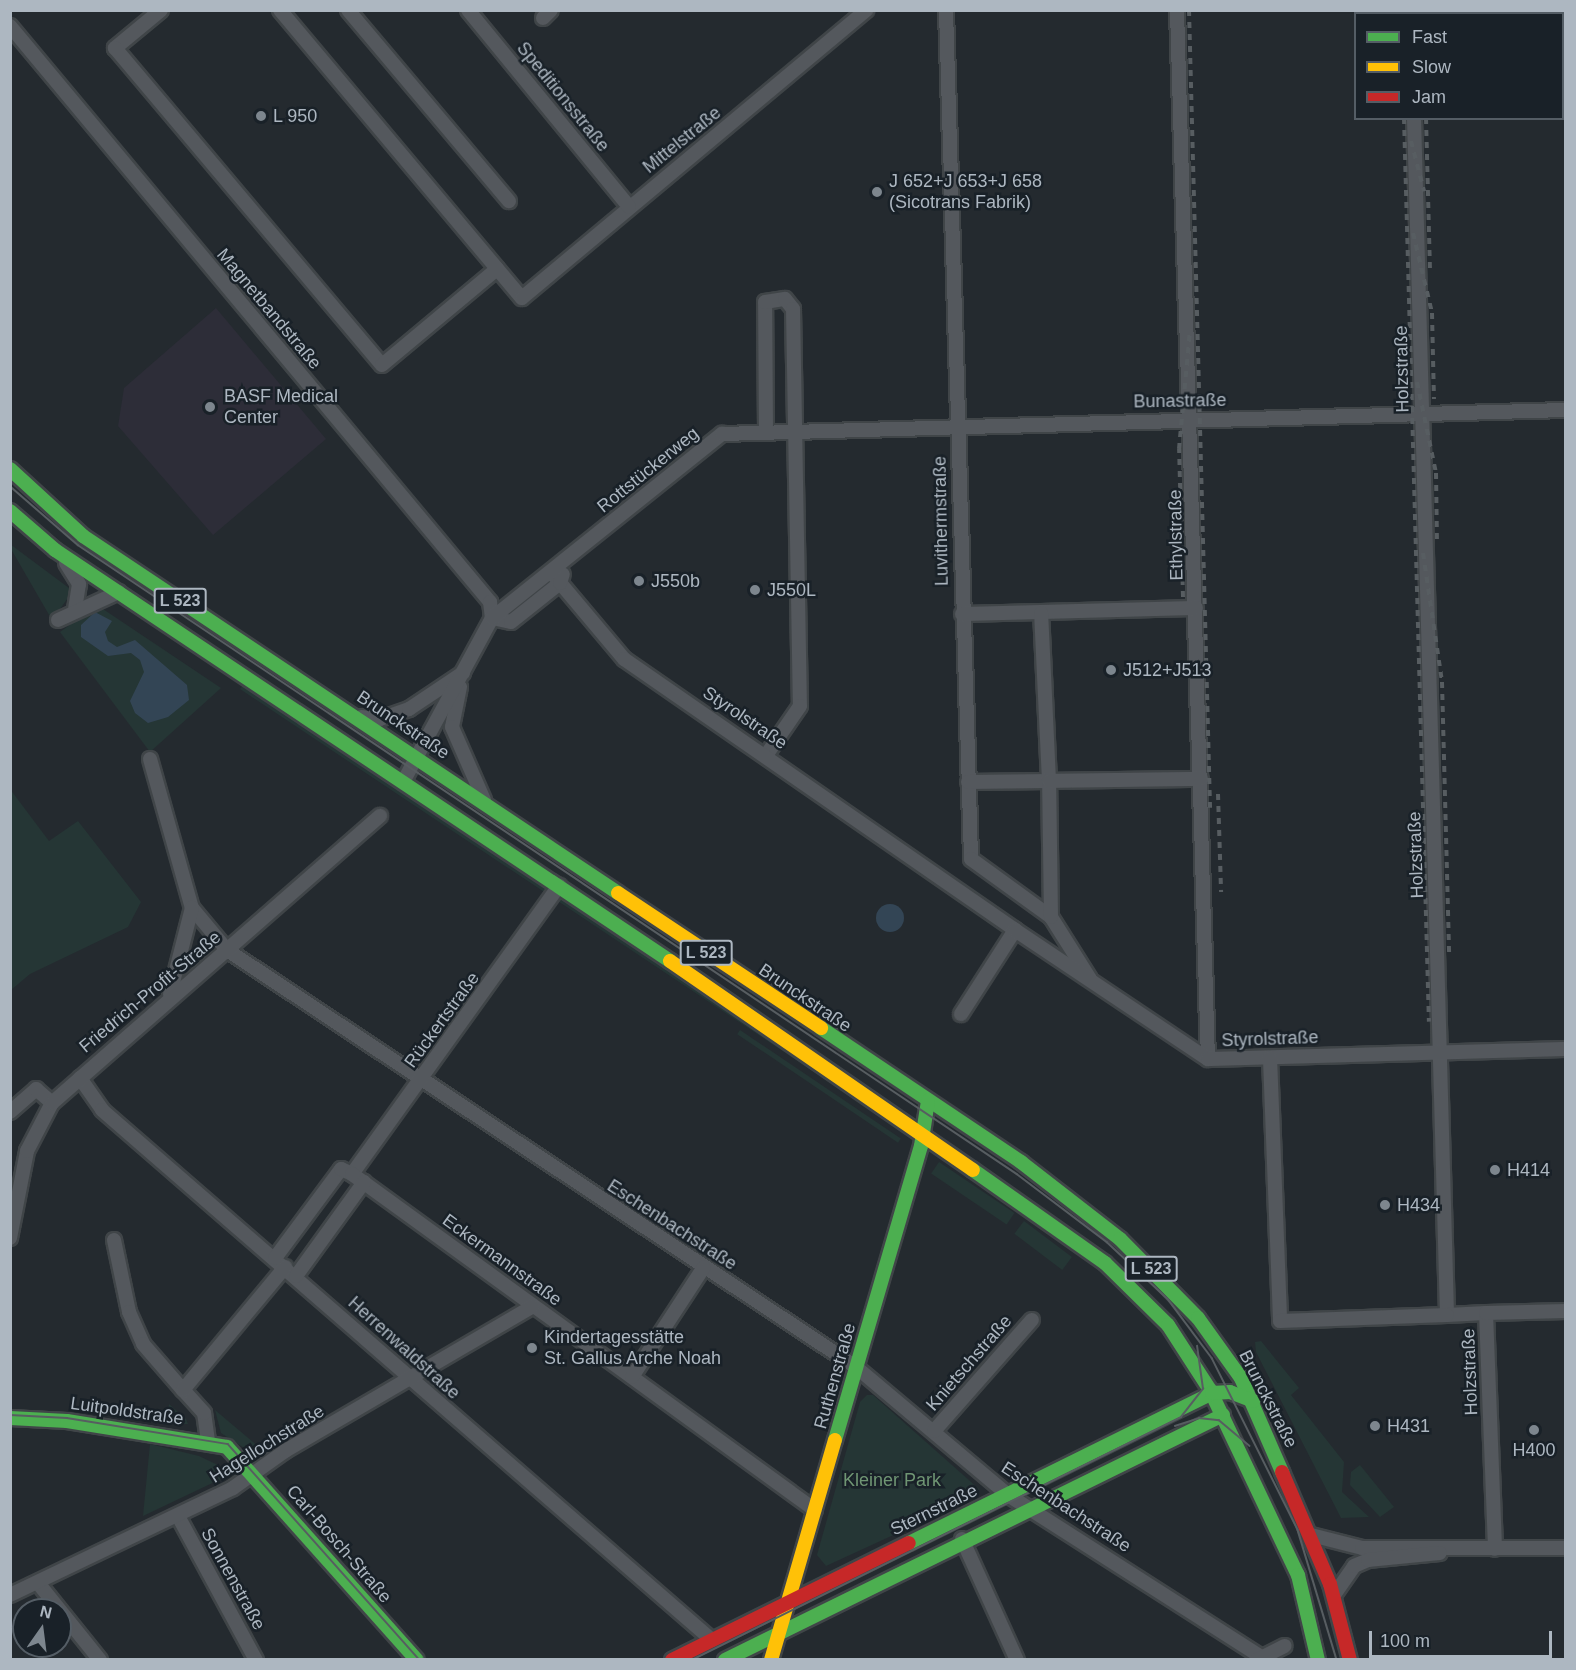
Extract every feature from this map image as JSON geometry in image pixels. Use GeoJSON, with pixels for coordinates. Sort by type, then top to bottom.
{"type":"FeatureCollection","features":[{"type":"Feature","properties":{"kind":"main road","name":"Brunckstraße"},"geometry":{"type":"LineString","coordinates":[[10,469],[83,536],[418,755],[486,804],[1021,1162],[1120,1239],[1219,1343],[1253,1401],[1311,1534],[1334,1595],[1350,1659]]}},
{"type":"Feature","properties":{"kind":"main road","name":"L 523"},"geometry":{"type":"LineString","coordinates":[[10,511],[55,550],[925,1132],[1067,1231],[1140,1294],[1188,1351],[1223,1415],[1298,1575],[1318,1659]]}},
{"type":"Feature","properties":{"kind":"main road","name":"Ruthenstraße"},"geometry":{"type":"LineString","coordinates":[[771,1659],[925,1132],[928,1101]]}},
{"type":"Feature","properties":{"kind":"main road"},"geometry":{"type":"LineString","coordinates":[[1212,1393],[1230,1392],[1253,1401]]}},
{"type":"Feature","properties":{"kind":"main road","name":"Sternstraße"},"geometry":{"type":"LineString","coordinates":[[672,1659],[1212,1393]]}},
{"type":"Feature","properties":{"kind":"main road","name":"Sternstraße"},"geometry":{"type":"LineString","coordinates":[[734,1658],[962,1539],[1223,1415]]}},
{"type":"Feature","properties":{"kind":"main road","name":"Luitpoldstraße"},"geometry":{"type":"LineString","coordinates":[[10,1418],[208,1441],[235,1453]]}},
{"type":"Feature","properties":{"kind":"main road","name":"Carl-Bosch-Straße"},"geometry":{"type":"LineString","coordinates":[[235,1453],[417,1659]]}},
{"type":"Feature","properties":{"kind":"main road"},"geometry":{"type":"LineString","coordinates":[[799,1562],[828,1583]]}},
{"type":"Feature","properties":{"kind":"street"},"geometry":{"type":"LineString","coordinates":[[161,10],[115,48],[382,365],[497,269],[284,15],[299,10]]}},
{"type":"Feature","properties":{"kind":"street"},"geometry":{"type":"LineString","coordinates":[[348,10],[509,201]]}},
{"type":"Feature","properties":{"kind":"street","name":"Speditionsstraße"},"geometry":{"type":"LineString","coordinates":[[468,10],[629,207]]}},
{"type":"Feature","properties":{"kind":"street","name":"Mittelstraße"},"geometry":{"type":"LineString","coordinates":[[497,269],[522,298],[867,10]]}},
{"type":"Feature","properties":{"kind":"street","name":"Luvithermstraße"},"geometry":{"type":"LineString","coordinates":[[946,10],[971,859],[1051,917],[1090,979]]}},
{"type":"Feature","properties":{"kind":"street","name":"Ethylstraße"},"geometry":{"type":"LineString","coordinates":[[1177,10],[1192,419],[1209,1059]]}},
{"type":"Feature","properties":{"kind":"street","name":"Magnetbandstraße"},"geometry":{"type":"LineString","coordinates":[[10,26],[490,602],[492,618]]}},
{"type":"Feature","properties":{"kind":"street","name":"Holzstraße"},"geometry":{"type":"LineString","coordinates":[[1414,120],[1447,1315],[1486,1313],[1495,1549]]}},
{"type":"Feature","properties":{"kind":"street"},"geometry":{"type":"LineString","coordinates":[[766,432],[765,302],[774,298],[785,299],[793,309],[800,706],[767,754]]}},
{"type":"Feature","properties":{"kind":"street","name":"Bunastraße"},"geometry":{"type":"LineString","coordinates":[[794,431],[957,424],[1566,410]]}},
{"type":"Feature","properties":{"kind":"street","name":"Rottstückerweg"},"geometry":{"type":"LineString","coordinates":[[403,782],[492,618],[556,578],[568,558],[722,434],[794,431]]}},
{"type":"Feature","properties":{"kind":"street"},"geometry":{"type":"LineString","coordinates":[[55,550],[79,584],[75,608]]}},
{"type":"Feature","properties":{"kind":"street","name":"Styrolstraße"},"geometry":{"type":"LineString","coordinates":[[556,578],[624,659],[767,754],[1015,930],[1209,1059],[1566,1049]]}},
{"type":"Feature","properties":{"kind":"street"},"geometry":{"type":"LineString","coordinates":[[58,620],[75,608],[119,592]]}},
{"type":"Feature","properties":{"kind":"street"},"geometry":{"type":"LineString","coordinates":[[962,614],[1196,608]]}},
{"type":"Feature","properties":{"kind":"street"},"geometry":{"type":"LineString","coordinates":[[1041,613],[1049,781],[1051,917]]}},
{"type":"Feature","properties":{"kind":"street"},"geometry":{"type":"LineString","coordinates":[[361,717],[380,719],[409,709],[463,673]]}},
{"type":"Feature","properties":{"kind":"street"},"geometry":{"type":"LineString","coordinates":[[463,673],[452,727],[458,751],[486,804]]}},
{"type":"Feature","properties":{"kind":"street","name":"Eschenbachstraße"},"geometry":{"type":"LineString","coordinates":[[150,759],[192,908],[227,950],[856,1367],[1008,1495],[1259,1658]]}},
{"type":"Feature","properties":{"kind":"street"},"geometry":{"type":"LineString","coordinates":[[968,782],[1201,780]]}},
{"type":"Feature","properties":{"kind":"street","name":"Friedrich-Profit-Straße"},"geometry":{"type":"LineString","coordinates":[[10,1238],[27,1151],[52,1103],[169,996],[227,950],[380,816]]}},
{"type":"Feature","properties":{"kind":"street","name":"Rückertstraße"},"geometry":{"type":"LineString","coordinates":[[183,1390],[285,1267],[560,886]]}},
{"type":"Feature","properties":{"kind":"street"},"geometry":{"type":"LineString","coordinates":[[169,996],[192,908]]}},
{"type":"Feature","properties":{"kind":"street"},"geometry":{"type":"LineString","coordinates":[[961,1014],[1015,930]]}},
{"type":"Feature","properties":{"kind":"street"},"geometry":{"type":"LineString","coordinates":[[1270,1058],[1280,1321],[1447,1315]]}},
{"type":"Feature","properties":{"kind":"street","name":"Herrenwaldstraße"},"geometry":{"type":"LineString","coordinates":[[80,1078],[102,1110],[712,1640]]}},
{"type":"Feature","properties":{"kind":"street"},"geometry":{"type":"LineString","coordinates":[[10,1112],[36,1089],[52,1103]]}},
{"type":"Feature","properties":{"kind":"street","name":"Rückertstraße"},"geometry":{"type":"LineString","coordinates":[[285,1267],[352,1175]]}},
{"type":"Feature","properties":{"kind":"street","name":"Eckermannstraße"},"geometry":{"type":"LineString","coordinates":[[352,1175],[815,1509]]}},
{"type":"Feature","properties":{"kind":"street"},"geometry":{"type":"LineString","coordinates":[[114,1240],[126,1303],[143,1344],[204,1413],[208,1441]]}},
{"type":"Feature","properties":{"kind":"street"},"geometry":{"type":"LineString","coordinates":[[632,1377],[704,1267]]}},
{"type":"Feature","properties":{"kind":"street","name":"Hagellochstraße"},"geometry":{"type":"LineString","coordinates":[[10,1595],[178,1516],[534,1306]]}},
{"type":"Feature","properties":{"kind":"street"},"geometry":{"type":"LineString","coordinates":[[1486,1313],[1566,1311]]}},
{"type":"Feature","properties":{"kind":"street","name":"Knietschstraße"},"geometry":{"type":"LineString","coordinates":[[934,1431],[1032,1320]]}},
{"type":"Feature","properties":{"kind":"street","name":"Sonnenstraße"},"geometry":{"type":"LineString","coordinates":[[178,1516],[256,1659]]}},
{"type":"Feature","properties":{"kind":"street"},"geometry":{"type":"LineString","coordinates":[[1311,1534],[1362,1548],[1421,1551],[1566,1548]]}},
{"type":"Feature","properties":{"kind":"street"},"geometry":{"type":"LineString","coordinates":[[962,1539],[1017,1659]]}},
{"type":"Feature","properties":{"kind":"street"},"geometry":{"type":"LineString","coordinates":[[1334,1595],[1354,1566],[1421,1551]]}},
{"type":"Feature","properties":{"kind":"street"},"geometry":{"type":"LineString","coordinates":[[38,1583],[100,1659]]}},
{"type":"Feature","properties":{"kind":"street"},"geometry":{"type":"LineString","coordinates":[[1259,1658],[1285,1646]]}},
{"type":"Feature","properties":{"kind":"shaded area","name":"BASF Medical Center"},"geometry":{"type":"Polygon","coordinates":[[[216,308],[326,439],[213,535],[118,426],[124,388],[216,308]]]}},
{"type":"Feature","properties":{"kind":"green space"},"geometry":{"type":"Polygon","coordinates":[[[10,544],[73,591],[52,620],[11,549],[10,544]]]}},
{"type":"Feature","properties":{"kind":"green space"},"geometry":{"type":"Polygon","coordinates":[[[97,605],[221,688],[150,752],[60,632],[97,605]]]}},
{"type":"Feature","properties":{"kind":"green space"},"geometry":{"type":"Polygon","coordinates":[[[245,683],[915,1133],[916,1140],[240,689],[245,683]]]}},
{"type":"Feature","properties":{"kind":"green space"},"geometry":{"type":"Polygon","coordinates":[[[10,789],[49,841],[78,821],[141,902],[128,927],[30,974],[11,990],[10,789]]]}},
{"type":"Feature","properties":{"kind":"green space"},"geometry":{"type":"Polygon","coordinates":[[[740,1030],[901,1138],[898,1143],[737,1034],[740,1030]]]}},
{"type":"Feature","properties":{"kind":"green space"},"geometry":{"type":"Polygon","coordinates":[[[939,1162],[1014,1213],[1007,1224],[931,1174],[939,1162]]]}},
{"type":"Feature","properties":{"kind":"green space"},"geometry":{"type":"Polygon","coordinates":[[[1024,1221],[1072,1257],[1062,1270],[1014,1234],[1024,1221]]]}},
{"type":"Feature","properties":{"kind":"green space"},"geometry":{"type":"Polygon","coordinates":[[[1261,1341],[1299,1388],[1291,1395],[1344,1462],[1342,1492],[1369,1517],[1341,1518],[1256,1352],[1255,1342],[1261,1341]]]}},
{"type":"Feature","properties":{"kind":"green space","name":"Kleiner Park"},"geometry":{"type":"Polygon","coordinates":[[[867,1395],[873,1395],[979,1489],[976,1497],[826,1566],[817,1555],[860,1402],[867,1395]]]}},
{"type":"Feature","properties":{"kind":"green space"},"geometry":{"type":"Polygon","coordinates":[[[169,1404],[186,1419],[188,1424],[166,1424],[169,1404]]]}},
{"type":"Feature","properties":{"kind":"green space"},"geometry":{"type":"Polygon","coordinates":[[[215,1410],[259,1447],[252,1453],[221,1433],[215,1410]]]}},
{"type":"Feature","properties":{"kind":"green space"},"geometry":{"type":"Polygon","coordinates":[[[150,1444],[199,1456],[224,1468],[225,1477],[143,1516],[150,1444]]]}},
{"type":"Feature","properties":{"kind":"green space"},"geometry":{"type":"Polygon","coordinates":[[[1360,1465],[1394,1507],[1380,1517],[1350,1485],[1351,1472],[1360,1465]]]}},
{"type":"Feature","properties":{"kind":"water"},"geometry":{"type":"Polygon","coordinates":[[[95,612],[112,621],[105,632],[108,641],[117,647],[135,640],[187,685],[189,700],[168,717],[148,723],[135,713],[130,701],[144,672],[140,660],[131,653],[108,656],[81,637],[81,625],[95,612]]]}},
{"type":"Feature","properties":{"kind":"water"},"geometry":{"type":"Polygon","coordinates":[[[890,904],[900,908],[904,918],[900,928],[890,932],[880,928],[876,918],[880,908],[890,904]]]}},
{"type":"Feature","properties":{"kind":"tram line"},"geometry":{"type":"LineString","coordinates":[[10,486],[78,545],[1017,1174],[1107,1242],[1168,1299],[1212,1358],[1298,1530],[1337,1660]]}},
{"type":"Feature","properties":{"kind":"tram line"},"geometry":{"type":"LineString","coordinates":[[692,1660],[1181,1417],[1203,1389],[1197,1346]]}},
{"type":"Feature","properties":{"kind":"tram line"},"geometry":{"type":"LineString","coordinates":[[10,1415],[67,1418],[228,1444],[420,1660]]}},
{"type":"Feature","properties":{"kind":"tram line"},"geometry":{"type":"LineString","coordinates":[[1175,1426],[1199,1418],[1219,1420],[1250,1446]]}},
{"type":"Feature","properties":{"kind":"railway"},"geometry":{"type":"LineString","coordinates":[[1189,10],[1210,808]]}},
{"type":"Feature","properties":{"kind":"railway"},"geometry":{"type":"LineString","coordinates":[[1404,120],[1429,1022]]}},
{"type":"Feature","properties":{"kind":"railway"},"geometry":{"type":"LineString","coordinates":[[1426,120],[1430,273]]}},
{"type":"Feature","properties":{"kind":"railway"},"geometry":{"type":"LineString","coordinates":[[1411,141],[1424,191]]}},
{"type":"Feature","properties":{"kind":"railway"},"geometry":{"type":"LineString","coordinates":[[1413,233],[1432,313],[1434,399]]}},
{"type":"Feature","properties":{"kind":"railway"},"geometry":{"type":"LineString","coordinates":[[1183,597],[1179,449],[1190,330]]}},
{"type":"Feature","properties":{"kind":"railway"},"geometry":{"type":"LineString","coordinates":[[1417,382],[1436,473],[1437,541]]}},
{"type":"Feature","properties":{"kind":"railway"},"geometry":{"type":"LineString","coordinates":[[1423,553],[1442,682],[1449,955]]}},
{"type":"Feature","properties":{"kind":"railway"},"geometry":{"type":"LineString","coordinates":[[1218,794],[1221,892]]}},
{"type":"Feature","properties":{"kind":"traffic: fast"},"geometry":{"type":"LineString","coordinates":[[10,469],[83,536],[618,893]]}},
{"type":"Feature","properties":{"kind":"traffic: fast"},"geometry":{"type":"LineString","coordinates":[[10,511],[55,550],[670,961]]}},
{"type":"Feature","properties":{"kind":"traffic: fast"},"geometry":{"type":"LineString","coordinates":[[821,1028],[1021,1162],[1120,1239],[1198,1318],[1241,1378],[1282,1472]]}},
{"type":"Feature","properties":{"kind":"traffic: fast"},"geometry":{"type":"LineString","coordinates":[[835,1440],[921,1146],[928,1101]]}},
{"type":"Feature","properties":{"kind":"traffic: fast"},"geometry":{"type":"LineString","coordinates":[[973,1170],[1105,1263],[1168,1325],[1210,1390],[1298,1575],[1318,1660]]}},
{"type":"Feature","properties":{"kind":"traffic: fast"},"geometry":{"type":"LineString","coordinates":[[909,1543],[1212,1393],[1230,1392],[1253,1401]]}},
{"type":"Feature","properties":{"kind":"traffic: fast"},"geometry":{"type":"LineString","coordinates":[[725,1660],[1223,1415]]}},
{"type":"Feature","properties":{"kind":"traffic: fast"},"geometry":{"type":"LineString","coordinates":[[10,1418],[67,1421],[227,1447],[417,1660]]}},
{"type":"Feature","properties":{"kind":"traffic: slow"},"geometry":{"type":"LineString","coordinates":[[618,893],[821,1028]]}},
{"type":"Feature","properties":{"kind":"traffic: slow"},"geometry":{"type":"LineString","coordinates":[[670,961],[973,1170]]}},
{"type":"Feature","properties":{"kind":"traffic: slow"},"geometry":{"type":"LineString","coordinates":[[771,1660],[835,1440]]}},
{"type":"Feature","properties":{"kind":"traffic: jam"},"geometry":{"type":"LineString","coordinates":[[1282,1472],[1330,1584],[1350,1660]]}},
{"type":"Feature","properties":{"kind":"traffic: jam"},"geometry":{"type":"LineString","coordinates":[[672,1660],[909,1543]]}},
{"type":"Feature","properties":{"kind":"place","name":"L 950"},"geometry":{"type":"Point","coordinates":[261,116]}},
{"type":"Feature","properties":{"kind":"place","name":"J 652+J 653+J 658 (Sicotrans Fabrik)"},"geometry":{"type":"Point","coordinates":[877,192]}},
{"type":"Feature","properties":{"kind":"place","name":"BASF Medical Center"},"geometry":{"type":"Point","coordinates":[210,407]}},
{"type":"Feature","properties":{"kind":"place","name":"J550b"},"geometry":{"type":"Point","coordinates":[639,581]}},
{"type":"Feature","properties":{"kind":"place","name":"J550L"},"geometry":{"type":"Point","coordinates":[755,590]}},
{"type":"Feature","properties":{"kind":"place","name":"J512+J513"},"geometry":{"type":"Point","coordinates":[1111,670]}},
{"type":"Feature","properties":{"kind":"place","name":"H414"},"geometry":{"type":"Point","coordinates":[1495,1170]}},
{"type":"Feature","properties":{"kind":"place","name":"H434"},"geometry":{"type":"Point","coordinates":[1385,1205]}},
{"type":"Feature","properties":{"kind":"place","name":"Kindertagesstätte St. Gallus Arche Noah"},"geometry":{"type":"Point","coordinates":[532,1348]}},
{"type":"Feature","properties":{"kind":"place","name":"H431"},"geometry":{"type":"Point","coordinates":[1375,1426]}},
{"type":"Feature","properties":{"kind":"place","name":"H400"},"geometry":{"type":"Point","coordinates":[1534,1430]}}]}
